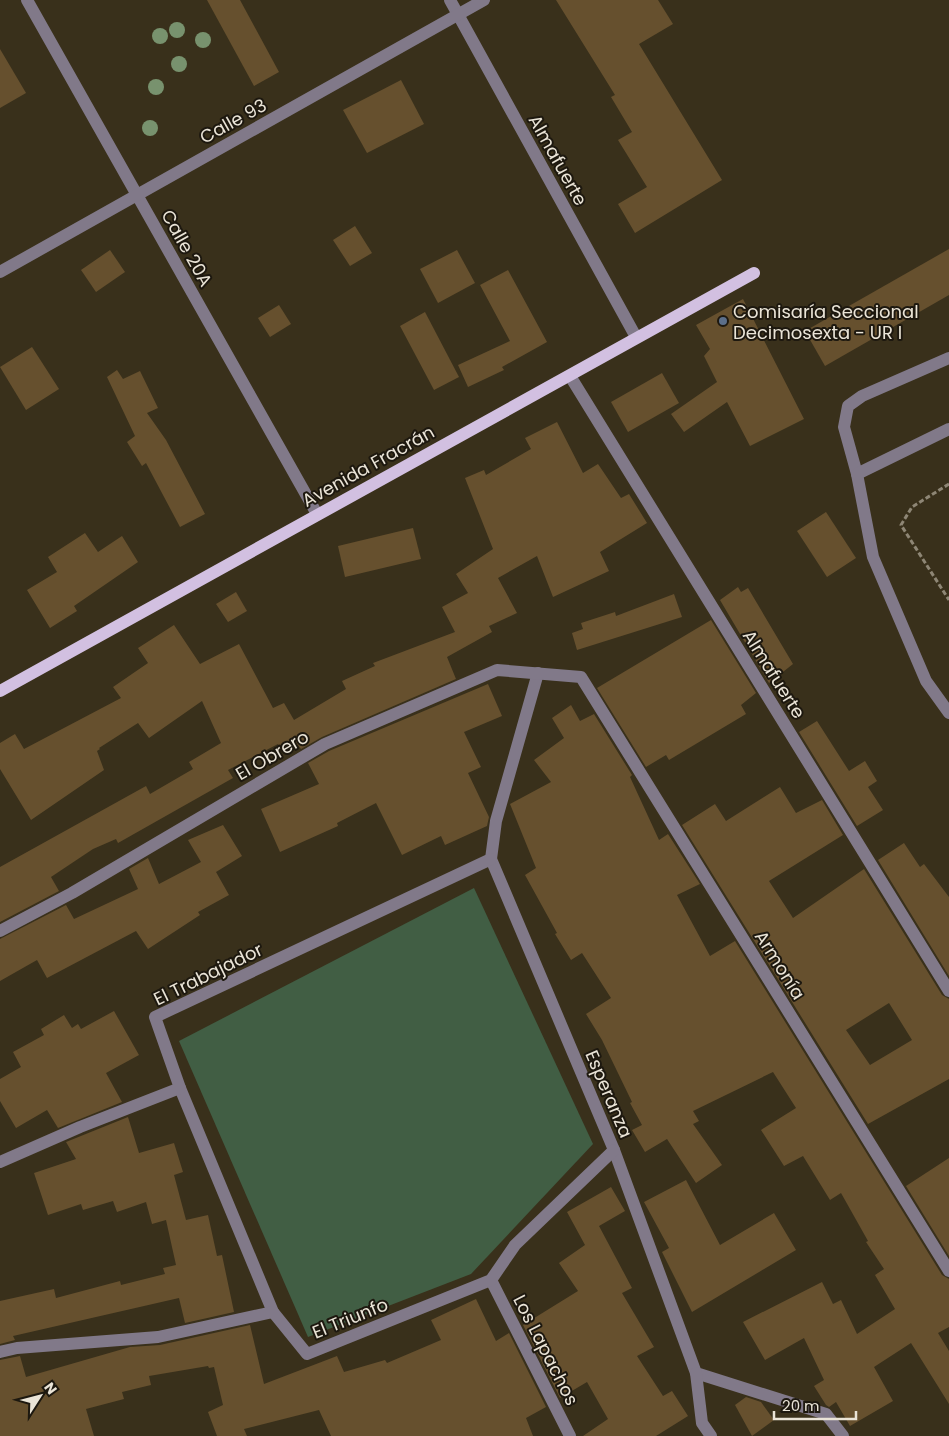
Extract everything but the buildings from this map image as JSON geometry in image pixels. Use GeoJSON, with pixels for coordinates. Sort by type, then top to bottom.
{"type":"FeatureCollection","features":[{"type":"Feature","properties":{"kind":"main road","name":"Avenida Fracrán"},"geometry":{"type":"LineString","coordinates":[[0,691],[754,273]]}},
{"type":"Feature","properties":{"kind":"street","name":"Calle 20A"},"geometry":{"type":"LineString","coordinates":[[27,0],[317,514]]}},
{"type":"Feature","properties":{"kind":"street","name":"Almafuerte"},"geometry":{"type":"LineString","coordinates":[[450,0],[636,337]]}},
{"type":"Feature","properties":{"kind":"street","name":"Calle 93"},"geometry":{"type":"LineString","coordinates":[[0,272],[484,0]]}},
{"type":"Feature","properties":{"kind":"street"},"geometry":{"type":"LineString","coordinates":[[949,358],[862,396],[848,406],[844,427],[857,474],[873,557],[926,681],[949,712]]}},
{"type":"Feature","properties":{"kind":"street","name":"Almafuerte"},"geometry":{"type":"LineString","coordinates":[[570,376],[949,991]]}},
{"type":"Feature","properties":{"kind":"street"},"geometry":{"type":"LineString","coordinates":[[857,474],[949,429]]}},
{"type":"Feature","properties":{"kind":"street","name":"El Obrero"},"geometry":{"type":"LineString","coordinates":[[0,931],[72,893],[326,744],[497,670],[581,677]]}},
{"type":"Feature","properties":{"kind":"street"},"geometry":{"type":"LineString","coordinates":[[491,859],[496,821],[538,673]]}},
{"type":"Feature","properties":{"kind":"street","name":"Armonía"},"geometry":{"type":"LineString","coordinates":[[581,677],[949,1272]]}},
{"type":"Feature","properties":{"kind":"street","name":"El Trabajador"},"geometry":{"type":"LineString","coordinates":[[180,1088],[154,1017],[491,859]]}},
{"type":"Feature","properties":{"kind":"street","name":"Esperanza"},"geometry":{"type":"LineString","coordinates":[[491,859],[614,1150],[696,1373],[702,1422],[711,1436]]}},
{"type":"Feature","properties":{"kind":"street"},"geometry":{"type":"LineString","coordinates":[[0,1162],[80,1126],[180,1088],[273,1312],[158,1337],[17,1348],[0,1352]]}},
{"type":"Feature","properties":{"kind":"street"},"geometry":{"type":"LineString","coordinates":[[491,1280],[515,1245],[614,1150]]}},
{"type":"Feature","properties":{"kind":"street","name":"El Triunfo"},"geometry":{"type":"LineString","coordinates":[[273,1312],[307,1354],[491,1280]]}},
{"type":"Feature","properties":{"kind":"street","name":"Los Lapachos"},"geometry":{"type":"LineString","coordinates":[[491,1280],[570,1436]]}},
{"type":"Feature","properties":{"kind":"street"},"geometry":{"type":"LineString","coordinates":[[696,1373],[826,1414],[843,1436]]}},
{"type":"Feature","properties":{"kind":"path"},"geometry":{"type":"LineString","coordinates":[[949,484],[912,507],[901,525],[949,600]]}},
{"type":"Feature","properties":{"kind":"green space"},"geometry":{"type":"Polygon","coordinates":[[[474,888],[593,1144],[471,1274],[308,1337],[179,1041],[474,888]]]}},
{"type":"Feature","properties":{"kind":"place","name":"Comisaría Seccional Decimosexta - UR I"},"geometry":{"type":"Point","coordinates":[723,321]}}]}
